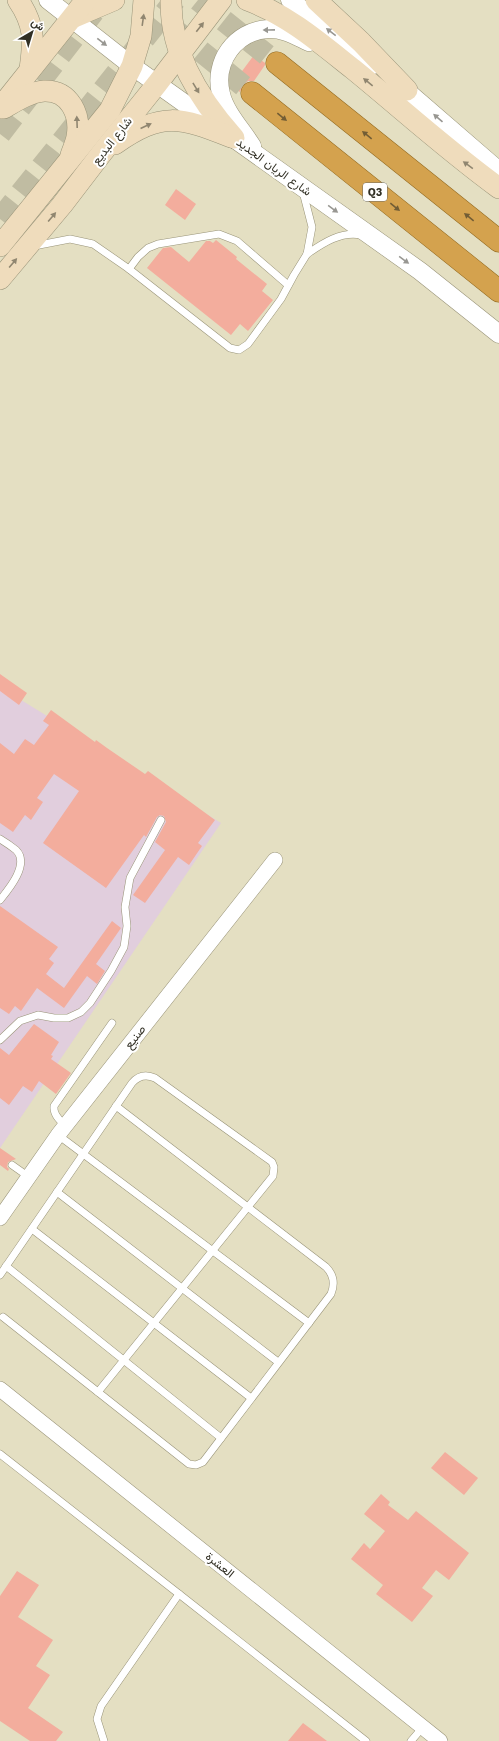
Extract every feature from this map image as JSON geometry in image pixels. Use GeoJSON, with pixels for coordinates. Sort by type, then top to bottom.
{"type":"FeatureCollection","features":[{"type":"Feature","properties":{"kind":"highway"},"geometry":{"type":"LineString","coordinates":[[277,63],[499,241]]}},
{"type":"Feature","properties":{"kind":"highway","name":"Q3"},"geometry":{"type":"LineString","coordinates":[[252,93],[499,291]]}},
{"type":"Feature","properties":{"kind":"main road"},"geometry":{"type":"LineString","coordinates":[[18,0],[27,14],[32,29],[34,45],[30,69]]}},
{"type":"Feature","properties":{"kind":"main road"},"geometry":{"type":"LineString","coordinates":[[0,110],[30,69],[86,0]]}},
{"type":"Feature","properties":{"kind":"main road"},"geometry":{"type":"LineString","coordinates":[[72,18],[114,0]]}},
{"type":"Feature","properties":{"kind":"main road"},"geometry":{"type":"LineString","coordinates":[[0,246],[110,110],[132,66],[141,36],[144,0]]}},
{"type":"Feature","properties":{"kind":"main road"},"geometry":{"type":"LineString","coordinates":[[170,0],[172,22],[179,54],[200,96],[234,138]]}},
{"type":"Feature","properties":{"kind":"main road","name":"شارع البديع"},"geometry":{"type":"LineString","coordinates":[[0,279],[62,205],[221,0]]}},
{"type":"Feature","properties":{"kind":"main road"},"geometry":{"type":"LineString","coordinates":[[247,0],[263,6],[293,22],[457,158],[499,188]]}},
{"type":"Feature","properties":{"kind":"main road"},"geometry":{"type":"LineString","coordinates":[[316,0],[361,42],[406,90]]}},
{"type":"Feature","properties":{"kind":"main road"},"geometry":{"type":"LineString","coordinates":[[0,110],[22,98],[44,91],[53,92],[63,96],[72,103],[77,116],[77,137],[70,160]]}},
{"type":"Feature","properties":{"kind":"main road"},"geometry":{"type":"LineString","coordinates":[[101,154],[130,133],[154,122],[180,120],[196,123],[234,138]]}},
{"type":"Feature","properties":{"kind":"street","name":"شارع الريان الجديد"},"geometry":{"type":"LineString","coordinates":[[48,0],[132,66],[420,271],[499,334]]}},
{"type":"Feature","properties":{"kind":"street"},"geometry":{"type":"LineString","coordinates":[[290,0],[406,90],[499,171]]}},
{"type":"Feature","properties":{"kind":"street"},"geometry":{"type":"LineString","coordinates":[[258,156],[228,109],[221,95],[219,79],[221,64],[229,50],[239,39],[253,32],[269,29],[284,31],[331,52]]}},
{"type":"Feature","properties":{"kind":"street","name":"صنيع"},"geometry":{"type":"LineString","coordinates":[[0,1218],[61,1130],[274,860]]}},
{"type":"Feature","properties":{"kind":"street","name":"العشرة"},"geometry":{"type":"LineString","coordinates":[[0,1388],[440,1741]]}},
{"type":"Feature","properties":{"kind":"lane"},"geometry":{"type":"LineString","coordinates":[[27,247],[60,240],[82,241],[93,244],[129,269],[230,348],[239,350],[248,344],[281,299],[307,254],[312,227],[301,186]]}},
{"type":"Feature","properties":{"kind":"lane"},"geometry":{"type":"LineString","coordinates":[[129,269],[143,252],[158,244],[219,234],[237,241],[288,285]]}},
{"type":"Feature","properties":{"kind":"lane"},"geometry":{"type":"LineString","coordinates":[[307,254],[327,240],[356,234],[372,237]]}},
{"type":"Feature","properties":{"kind":"lane"},"geometry":{"type":"LineString","coordinates":[[1,1037],[20,1021],[38,1015],[54,1018],[68,1018],[81,1012],[90,1002],[124,947],[127,926],[125,907],[130,878],[161,820]]}},
{"type":"Feature","properties":{"kind":"lane"},"geometry":{"type":"LineString","coordinates":[[0,839],[17,851],[20,860],[20,871],[0,900]]}},
{"type":"Feature","properties":{"kind":"lane"},"geometry":{"type":"LineString","coordinates":[[112,1023],[54,1106],[54,1111],[61,1130],[84,1153],[309,1323]]}},
{"type":"Feature","properties":{"kind":"lane"},"geometry":{"type":"LineString","coordinates":[[0,1275],[116,1106],[135,1080],[142,1076],[150,1076],[269,1158],[274,1167],[273,1176],[98,1392]]}},
{"type":"Feature","properties":{"kind":"lane"},"geometry":{"type":"LineString","coordinates":[[3,1317],[189,1464],[196,1465],[203,1462],[331,1294],[334,1282],[330,1271],[116,1106]]}},
{"type":"Feature","properties":{"kind":"lane"},"geometry":{"type":"LineString","coordinates":[[12,1165],[29,1177]]}},
{"type":"Feature","properties":{"kind":"lane"},"geometry":{"type":"LineString","coordinates":[[57,1192],[278,1362]]}},
{"type":"Feature","properties":{"kind":"lane"},"geometry":{"type":"LineString","coordinates":[[32,1229],[252,1398]]}},
{"type":"Feature","properties":{"kind":"lane"},"geometry":{"type":"LineString","coordinates":[[6,1266],[221,1438]]}},
{"type":"Feature","properties":{"kind":"lane"},"geometry":{"type":"LineString","coordinates":[[0,1454],[366,1741]]}},
{"type":"Feature","properties":{"kind":"lane"},"geometry":{"type":"LineString","coordinates":[[104,1741],[97,1719],[101,1706],[180,1594]]}},
{"type":"Feature","properties":{"kind":"lane"},"geometry":{"type":"LineString","coordinates":[[411,1741],[423,1727]]}},
{"type":"Feature","properties":{"kind":"shaded area"},"geometry":{"type":"Polygon","coordinates":[[[0,687],[221,823],[0,1148],[0,687]]]}},
{"type":"Feature","properties":{"kind":"building"},"geometry":{"type":"Polygon","coordinates":[[[254,55],[265,63],[265,65],[254,81],[248,81],[243,85],[240,92],[231,86],[254,55]]]}},
{"type":"Feature","properties":{"kind":"building"},"geometry":{"type":"Polygon","coordinates":[[[176,189],[196,204],[185,220],[165,205],[176,189]]]}},
{"type":"Feature","properties":{"kind":"building"},"geometry":{"type":"Polygon","coordinates":[[[216,240],[237,257],[236,259],[267,284],[262,291],[273,300],[248,331],[240,324],[231,335],[147,268],[163,248],[171,247],[189,262],[206,241],[213,243],[216,240]]]}},
{"type":"Feature","properties":{"kind":"building"},"geometry":{"type":"Polygon","coordinates":[[[0,674],[27,693],[19,705],[0,691],[0,674]]]}},
{"type":"Feature","properties":{"kind":"building"},"geometry":{"type":"Polygon","coordinates":[[[51,710],[95,742],[96,740],[145,774],[148,771],[215,820],[198,843],[202,846],[189,865],[178,857],[145,903],[133,895],[165,850],[155,842],[166,822],[164,816],[160,815],[157,817],[146,837],[144,835],[106,888],[43,843],[79,791],[54,774],[37,798],[43,802],[31,820],[25,815],[13,832],[0,823],[0,743],[14,754],[25,739],[34,745],[49,725],[43,721],[51,710]]]}},
{"type":"Feature","properties":{"kind":"building"},"geometry":{"type":"Polygon","coordinates":[[[0,906],[58,947],[49,959],[54,963],[46,974],[64,988],[112,921],[121,928],[96,964],[105,971],[97,984],[87,976],[64,1008],[37,988],[21,1011],[15,1006],[9,1014],[0,1008],[0,906]]]}},
{"type":"Feature","properties":{"kind":"building"},"geometry":{"type":"Polygon","coordinates":[[[34,1024],[59,1042],[51,1055],[53,1056],[51,1059],[71,1073],[56,1094],[39,1081],[32,1092],[23,1086],[9,1105],[0,1098],[0,1048],[9,1055],[34,1024]]]}},
{"type":"Feature","properties":{"kind":"building"},"geometry":{"type":"Polygon","coordinates":[[[0,1148],[16,1159],[8,1162],[8,1171],[0,1165],[0,1148]]]}},
{"type":"Feature","properties":{"kind":"building"},"geometry":{"type":"Polygon","coordinates":[[[445,1452],[478,1478],[464,1495],[431,1468],[445,1452]]]}},
{"type":"Feature","properties":{"kind":"building"},"geometry":{"type":"Polygon","coordinates":[[[381,1494],[390,1502],[388,1505],[408,1520],[416,1511],[469,1553],[449,1580],[436,1570],[422,1588],[433,1596],[412,1622],[376,1594],[383,1585],[351,1559],[364,1543],[370,1549],[385,1531],[364,1514],[381,1494]]]}},
{"type":"Feature","properties":{"kind":"building"},"geometry":{"type":"Polygon","coordinates":[[[17,1571],[39,1585],[18,1617],[53,1640],[36,1666],[50,1675],[28,1708],[63,1732],[56,1741],[30,1741],[0,1721],[0,1596],[17,1571]]]}},
{"type":"Feature","properties":{"kind":"building"},"geometry":{"type":"Polygon","coordinates":[[[303,1723],[327,1741],[288,1741],[303,1723]]]}},
{"type":"Feature","properties":{"kind":"tunnel"},"geometry":{"type":"LineString","coordinates":[[0,219],[175,0]]}},
{"type":"Feature","properties":{"kind":"tunnel"},"geometry":{"type":"LineString","coordinates":[[198,0],[277,63]]}},
{"type":"Feature","properties":{"kind":"tunnel"},"geometry":{"type":"LineString","coordinates":[[0,134],[95,10]]}},
{"type":"Feature","properties":{"kind":"tunnel"},"geometry":{"type":"LineString","coordinates":[[175,30],[252,93]]}}]}
